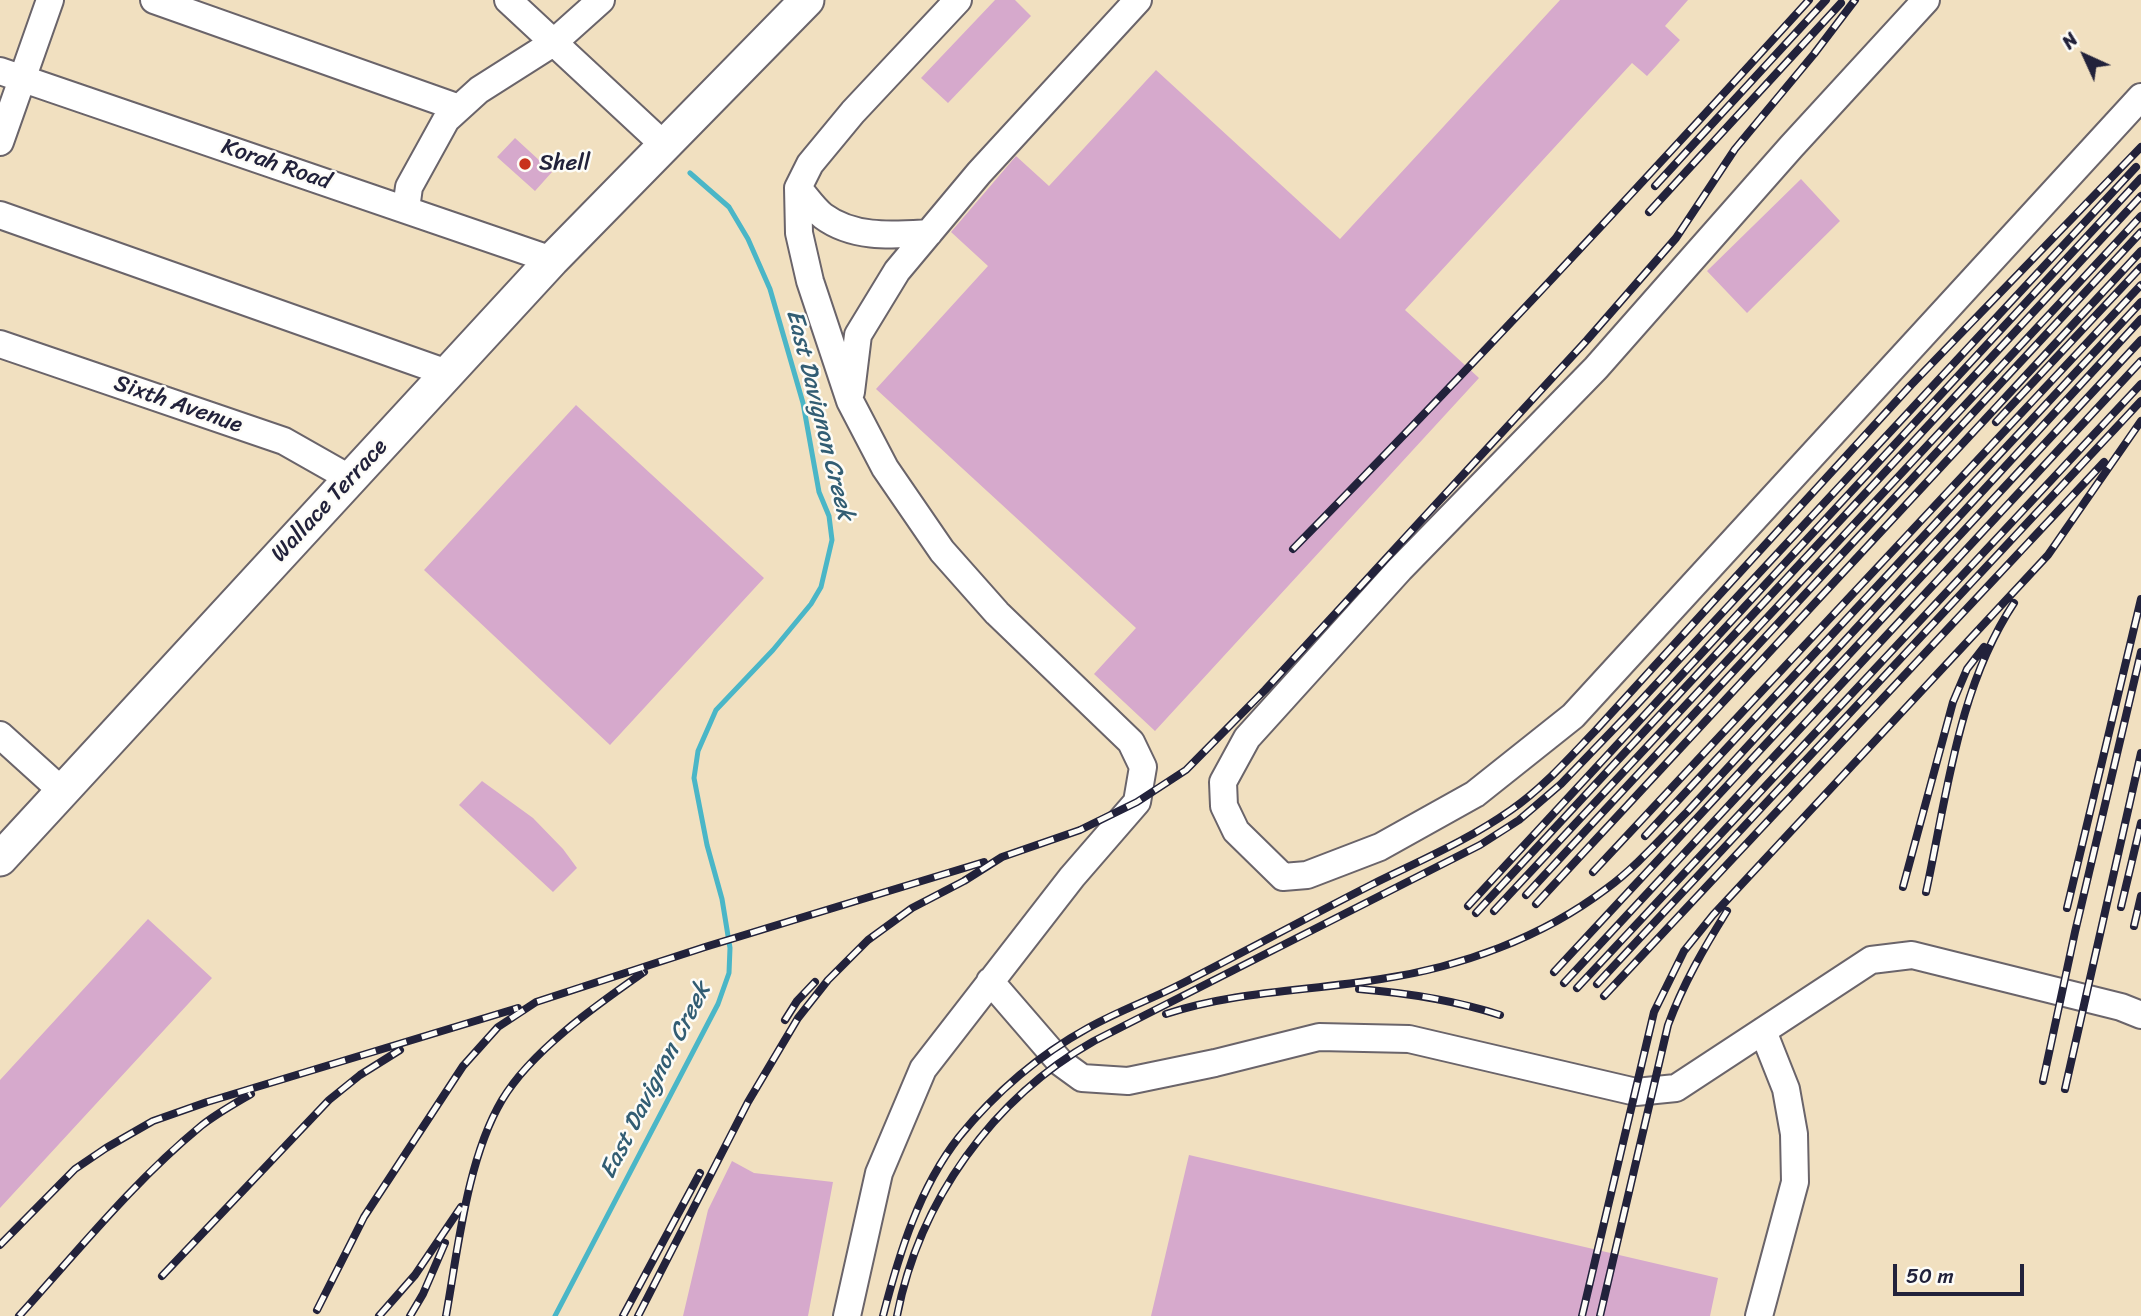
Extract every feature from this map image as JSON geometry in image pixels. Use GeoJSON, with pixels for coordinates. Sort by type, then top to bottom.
{"type":"FeatureCollection","features":[{"type":"Feature","properties":{"kind":"main road","name":"Wallace Terrace"},"geometry":{"type":"LineString","coordinates":[[0,859],[552,260],[807,0]]}},
{"type":"Feature","properties":{"kind":"street"},"geometry":{"type":"LineString","coordinates":[[0,142],[11,75],[50,0]]}},
{"type":"Feature","properties":{"kind":"street"},"geometry":{"type":"LineString","coordinates":[[154,0],[459,108]]}},
{"type":"Feature","properties":{"kind":"street"},"geometry":{"type":"LineString","coordinates":[[508,0],[664,145]]}},
{"type":"Feature","properties":{"kind":"street"},"geometry":{"type":"LineString","coordinates":[[406,209],[409,187],[446,120],[479,90],[553,43],[601,0]]}},
{"type":"Feature","properties":{"kind":"street"},"geometry":{"type":"LineString","coordinates":[[846,1316],[879,1173],[923,1069],[1072,877],[1137,803],[1143,767],[1131,742],[997,613],[942,551],[885,468],[850,401],[810,281],[799,233],[798,188],[810,164],[853,112],[958,0]]}},
{"type":"Feature","properties":{"kind":"street"},"geometry":{"type":"LineString","coordinates":[[850,401],[858,335],[897,271],[979,173],[1138,0]]}},
{"type":"Feature","properties":{"kind":"street"},"geometry":{"type":"LineString","coordinates":[[1926,0],[1791,147],[1596,368],[1401,569],[1247,738],[1223,782],[1224,806],[1236,831],[1283,877],[1307,875],[1392,840],[1475,794],[1573,716],[2141,97]]}},
{"type":"Feature","properties":{"kind":"street","name":"Korah Road"},"geometry":{"type":"LineString","coordinates":[[11,75],[552,260]]}},
{"type":"Feature","properties":{"kind":"street"},"geometry":{"type":"LineString","coordinates":[[798,188],[823,216],[850,229],[881,236],[929,233]]}},
{"type":"Feature","properties":{"kind":"street"},"geometry":{"type":"LineString","coordinates":[[0,215],[447,373]]}},
{"type":"Feature","properties":{"kind":"street","name":"Sixth Avenue"},"geometry":{"type":"LineString","coordinates":[[0,344],[284,441],[351,478]]}},
{"type":"Feature","properties":{"kind":"street"},"geometry":{"type":"LineString","coordinates":[[0,735],[62,791]]}},
{"type":"Feature","properties":{"kind":"street"},"geometry":{"type":"LineString","coordinates":[[990,981],[1060,1062],[1082,1078],[1128,1081],[1320,1037],[1409,1039],[1636,1092],[1652,1092],[1676,1088],[1871,960],[1912,955],[2121,1007],[2141,1015]]}},
{"type":"Feature","properties":{"kind":"street"},"geometry":{"type":"LineString","coordinates":[[1759,1316],[1795,1182],[1794,1134],[1786,1089],[1763,1031]]}},
{"type":"Feature","properties":{"kind":"building"},"geometry":{"type":"Polygon","coordinates":[[[995,0],[1015,0],[1031,16],[948,103],[921,78],[995,0]]]}},
{"type":"Feature","properties":{"kind":"building"},"geometry":{"type":"Polygon","coordinates":[[[1560,0],[1688,0],[1665,26],[1680,40],[1647,76],[1632,63],[1405,310],[1479,378],[1155,731],[1094,674],[1136,628],[876,389],[988,266],[951,232],[1016,156],[1049,186],[1156,70],[1340,239],[1560,0]]]}},
{"type":"Feature","properties":{"kind":"building","name":"Shell"},"geometry":{"type":"Polygon","coordinates":[[[515,138],[552,172],[535,191],[497,157],[515,138]]]}},
{"type":"Feature","properties":{"kind":"building"},"geometry":{"type":"Polygon","coordinates":[[[1801,179],[1840,221],[1747,313],[1707,271],[1801,179]]]}},
{"type":"Feature","properties":{"kind":"building"},"geometry":{"type":"Polygon","coordinates":[[[576,405],[764,578],[610,745],[424,570],[576,405]]]}},
{"type":"Feature","properties":{"kind":"building"},"geometry":{"type":"Polygon","coordinates":[[[482,781],[533,818],[577,868],[553,892],[459,805],[482,781]]]}},
{"type":"Feature","properties":{"kind":"building"},"geometry":{"type":"Polygon","coordinates":[[[148,919],[212,978],[0,1208],[0,1080],[148,919]]]}},
{"type":"Feature","properties":{"kind":"building"},"geometry":{"type":"Polygon","coordinates":[[[1189,1155],[1718,1278],[1710,1316],[1151,1316],[1189,1155]]]}},
{"type":"Feature","properties":{"kind":"building"},"geometry":{"type":"Polygon","coordinates":[[[732,1161],[754,1173],[833,1182],[808,1316],[683,1316],[708,1210],[732,1161]]]}},
{"type":"Feature","properties":{"kind":"waterway","name":"East Davignon Creek"},"geometry":{"type":"LineString","coordinates":[[555,1316],[718,1004],[729,973],[730,948],[722,899],[707,845],[694,778],[698,751],[716,710],[773,650],[811,604],[821,587],[832,540],[829,516],[819,492],[803,403],[770,289],[748,239],[729,207],[690,173]]}},
{"type":"Feature","properties":{"kind":"railway"},"geometry":{"type":"LineString","coordinates":[[1293,549],[1554,277],[1809,0]]}},
{"type":"Feature","properties":{"kind":"railway"},"geometry":{"type":"LineString","coordinates":[[1655,186],[1826,0]]}},
{"type":"Feature","properties":{"kind":"railway"},"geometry":{"type":"LineString","coordinates":[[638,1316],[748,1102],[798,1018],[828,980],[868,940],[912,908],[964,881],[1002,857],[1080,830],[1137,802],[1186,770],[1265,690],[1587,340],[1676,238],[1735,149],[1855,0]]}},
{"type":"Feature","properties":{"kind":"railway"},"geometry":{"type":"LineString","coordinates":[[1649,212],[1841,3]]}},
{"type":"Feature","properties":{"kind":"railway"},"geometry":{"type":"LineString","coordinates":[[883,1316],[912,1222],[932,1178],[959,1137],[1002,1091],[1052,1050],[1088,1028],[1183,983],[1460,841],[1511,810],[1534,792],[1596,730],[1911,385],[2141,147]]}},
{"type":"Feature","properties":{"kind":"railway"},"geometry":{"type":"LineString","coordinates":[[897,1316],[908,1274],[942,1193],[993,1123],[1024,1092],[1057,1064],[1094,1041],[1480,845],[1519,820],[1561,784],[1633,709],[2136,167]]}},
{"type":"Feature","properties":{"kind":"railway"},"geometry":{"type":"LineString","coordinates":[[1468,906],[2141,178]]}},
{"type":"Feature","properties":{"kind":"railway"},"geometry":{"type":"LineString","coordinates":[[1476,913],[2141,196]]}},
{"type":"Feature","properties":{"kind":"railway"},"geometry":{"type":"LineString","coordinates":[[1494,911],[2141,216]]}},
{"type":"Feature","properties":{"kind":"railway"},"geometry":{"type":"LineString","coordinates":[[1526,895],[2141,232]]}},
{"type":"Feature","properties":{"kind":"railway"},"geometry":{"type":"LineString","coordinates":[[1536,904],[2141,251]]}},
{"type":"Feature","properties":{"kind":"railway"},"geometry":{"type":"LineString","coordinates":[[1996,422],[2141,267]]}},
{"type":"Feature","properties":{"kind":"railway"},"geometry":{"type":"LineString","coordinates":[[1593,872],[2141,285]]}},
{"type":"Feature","properties":{"kind":"railway"},"geometry":{"type":"LineString","coordinates":[[1645,836],[2141,302]]}},
{"type":"Feature","properties":{"kind":"railway"},"geometry":{"type":"LineString","coordinates":[[1166,1014],[1219,1001],[1381,979],[1441,967],[1527,936],[1555,922],[1606,889],[1638,862],[1687,812],[2141,319]]}},
{"type":"Feature","properties":{"kind":"railway"},"geometry":{"type":"LineString","coordinates":[[1554,972],[2141,340]]}},
{"type":"Feature","properties":{"kind":"railway"},"geometry":{"type":"LineString","coordinates":[[1564,983],[2141,361]]}},
{"type":"Feature","properties":{"kind":"railway"},"geometry":{"type":"LineString","coordinates":[[1577,988],[2141,384]]}},
{"type":"Feature","properties":{"kind":"railway"},"geometry":{"type":"LineString","coordinates":[[1597,984],[2141,401]]}},
{"type":"Feature","properties":{"kind":"railway"},"geometry":{"type":"LineString","coordinates":[[1582,1316],[1654,1012],[1684,951],[1713,915],[2048,555],[2141,421]]}},
{"type":"Feature","properties":{"kind":"railway"},"geometry":{"type":"LineString","coordinates":[[1604,996],[2104,462]]}},
{"type":"Feature","properties":{"kind":"railway"},"geometry":{"type":"LineString","coordinates":[[2067,908],[2141,599]]}},
{"type":"Feature","properties":{"kind":"railway"},"geometry":{"type":"LineString","coordinates":[[1926,892],[1948,780],[1967,706],[1995,636],[2014,603]]}},
{"type":"Feature","properties":{"kind":"railway"},"geometry":{"type":"LineString","coordinates":[[1903,887],[1953,702],[1967,669],[1984,647]]}},
{"type":"Feature","properties":{"kind":"railway"},"geometry":{"type":"LineString","coordinates":[[2043,1081],[2141,652]]}},
{"type":"Feature","properties":{"kind":"railway"},"geometry":{"type":"LineString","coordinates":[[2065,1089],[2141,753]]}},
{"type":"Feature","properties":{"kind":"railway"},"geometry":{"type":"LineString","coordinates":[[2121,907],[2141,823]]}},
{"type":"Feature","properties":{"kind":"railway"},"geometry":{"type":"LineString","coordinates":[[317,1310],[364,1217],[463,1066],[498,1027],[536,1002],[984,862]]}},
{"type":"Feature","properties":{"kind":"railway"},"geometry":{"type":"LineString","coordinates":[[2134,926],[2141,896]]}},
{"type":"Feature","properties":{"kind":"railway"},"geometry":{"type":"LineString","coordinates":[[1600,1316],[1668,1025],[1694,967],[1727,911]]}},
{"type":"Feature","properties":{"kind":"railway"},"geometry":{"type":"LineString","coordinates":[[446,1316],[472,1177],[490,1123],[502,1100],[515,1081],[548,1046],[586,1014],[644,972]]}},
{"type":"Feature","properties":{"kind":"railway"},"geometry":{"type":"LineString","coordinates":[[785,1020],[797,1001],[815,982]]}},
{"type":"Feature","properties":{"kind":"railway"},"geometry":{"type":"LineString","coordinates":[[1359,989],[1430,998],[1500,1015]]}},
{"type":"Feature","properties":{"kind":"railway"},"geometry":{"type":"LineString","coordinates":[[0,1245],[75,1169],[153,1121],[207,1102],[518,1008]]}},
{"type":"Feature","properties":{"kind":"railway"},"geometry":{"type":"LineString","coordinates":[[162,1276],[329,1100],[360,1075],[400,1050]]}},
{"type":"Feature","properties":{"kind":"railway"},"geometry":{"type":"LineString","coordinates":[[19,1316],[152,1170],[201,1126],[251,1094]]}},
{"type":"Feature","properties":{"kind":"railway"},"geometry":{"type":"LineString","coordinates":[[623,1316],[700,1173]]}},
{"type":"Feature","properties":{"kind":"railway"},"geometry":{"type":"LineString","coordinates":[[379,1316],[415,1275],[461,1207]]}},
{"type":"Feature","properties":{"kind":"railway"},"geometry":{"type":"LineString","coordinates":[[410,1316],[423,1294],[445,1243]]}},
{"type":"Feature","properties":{"kind":"place","name":"Shell"},"geometry":{"type":"Point","coordinates":[525,164]}}]}
